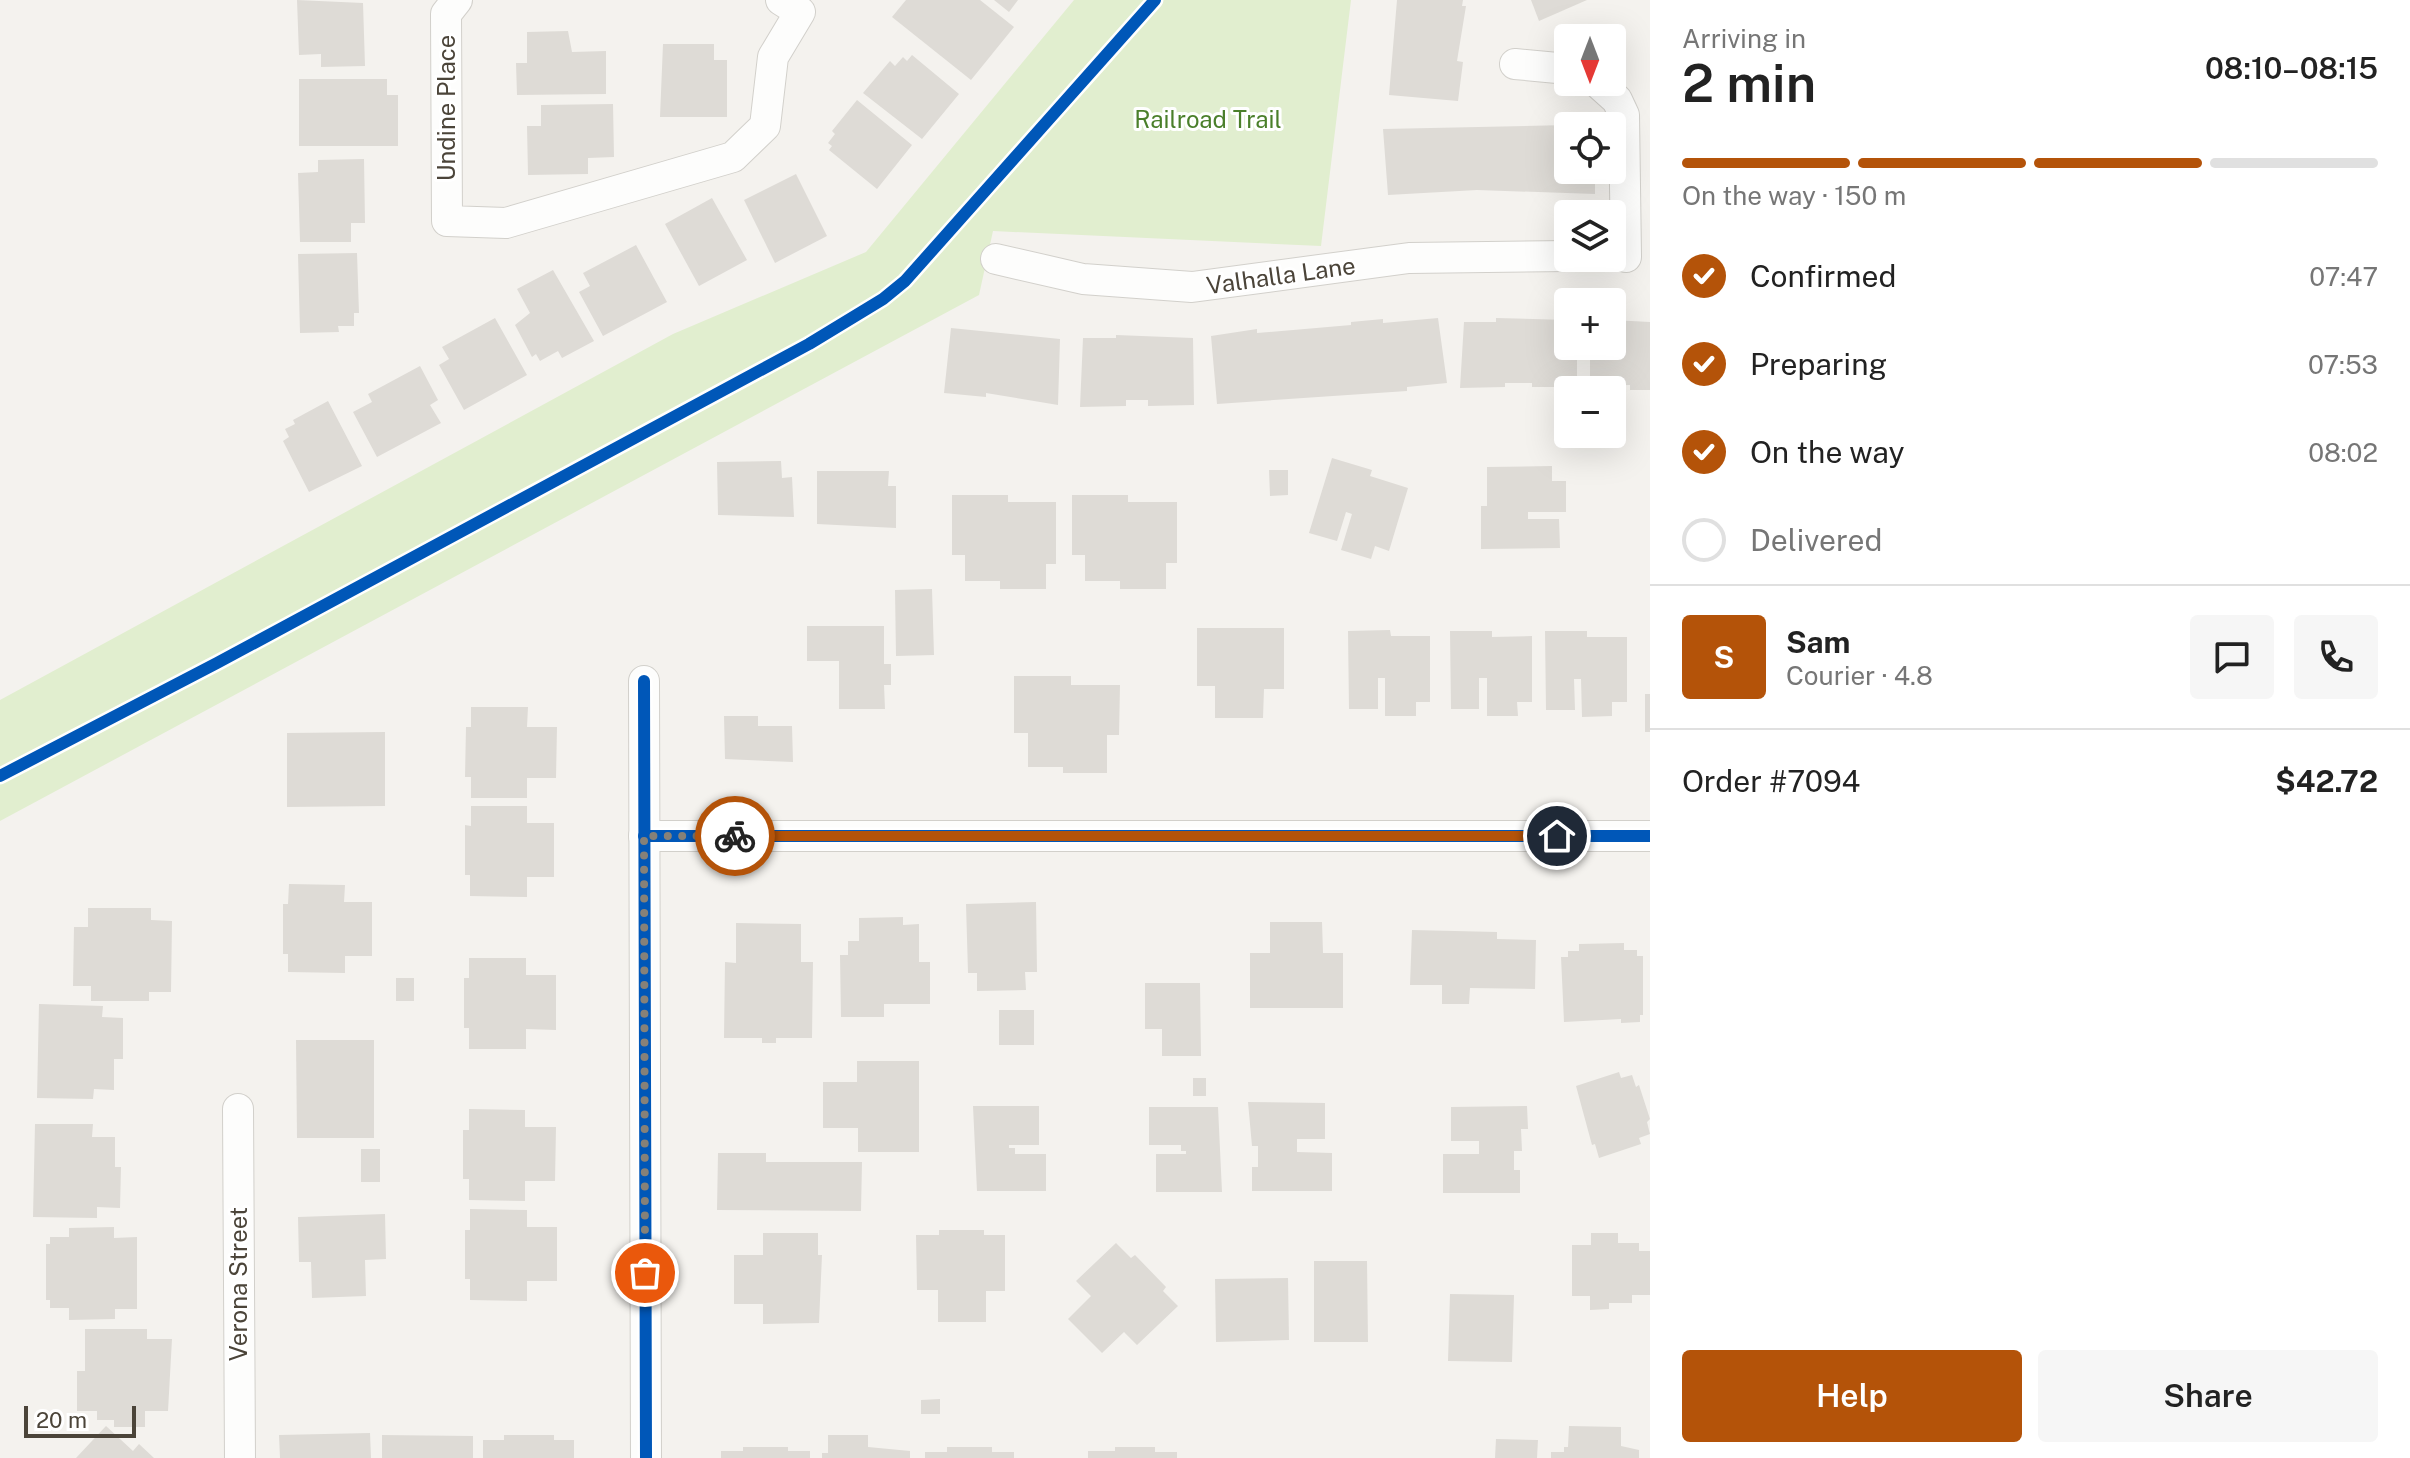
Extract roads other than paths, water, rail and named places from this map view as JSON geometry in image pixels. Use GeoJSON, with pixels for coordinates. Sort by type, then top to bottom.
{"type":"FeatureCollection","features":[{"type":"Feature","properties":{"kind":"street","name":"Undine Place"},"geometry":{"type":"LineString","coordinates":[[457,0],[446,14],[447,221],[506,223],[733,157],[765,126],[773,57],[790,6]]}},
{"type":"Feature","properties":{"kind":"street"},"geometry":{"type":"LineString","coordinates":[[1515,64],[1554,68]]}},
{"type":"Feature","properties":{"kind":"street"},"geometry":{"type":"LineString","coordinates":[[1613,96],[1624,115],[1629,257]]}},
{"type":"Feature","properties":{"kind":"street","name":"Valhalla Lane"},"geometry":{"type":"LineString","coordinates":[[996,259],[1083,279],[1192,287],[1409,258],[1554,256]]}},
{"type":"Feature","properties":{"kind":"street"},"geometry":{"type":"LineString","coordinates":[[644,681],[646,1458]]}},
{"type":"Feature","properties":{"kind":"street"},"geometry":{"type":"LineString","coordinates":[[644,836],[1650,836]]}},
{"type":"Feature","properties":{"kind":"street","name":"Verona Street"},"geometry":{"type":"LineString","coordinates":[[238,1109],[240,1458]]}},
{"type":"Feature","properties":{"kind":"park label","name":"Railroad Trail"},"geometry":{"type":"Point","coordinates":[1208,120]}}]}
